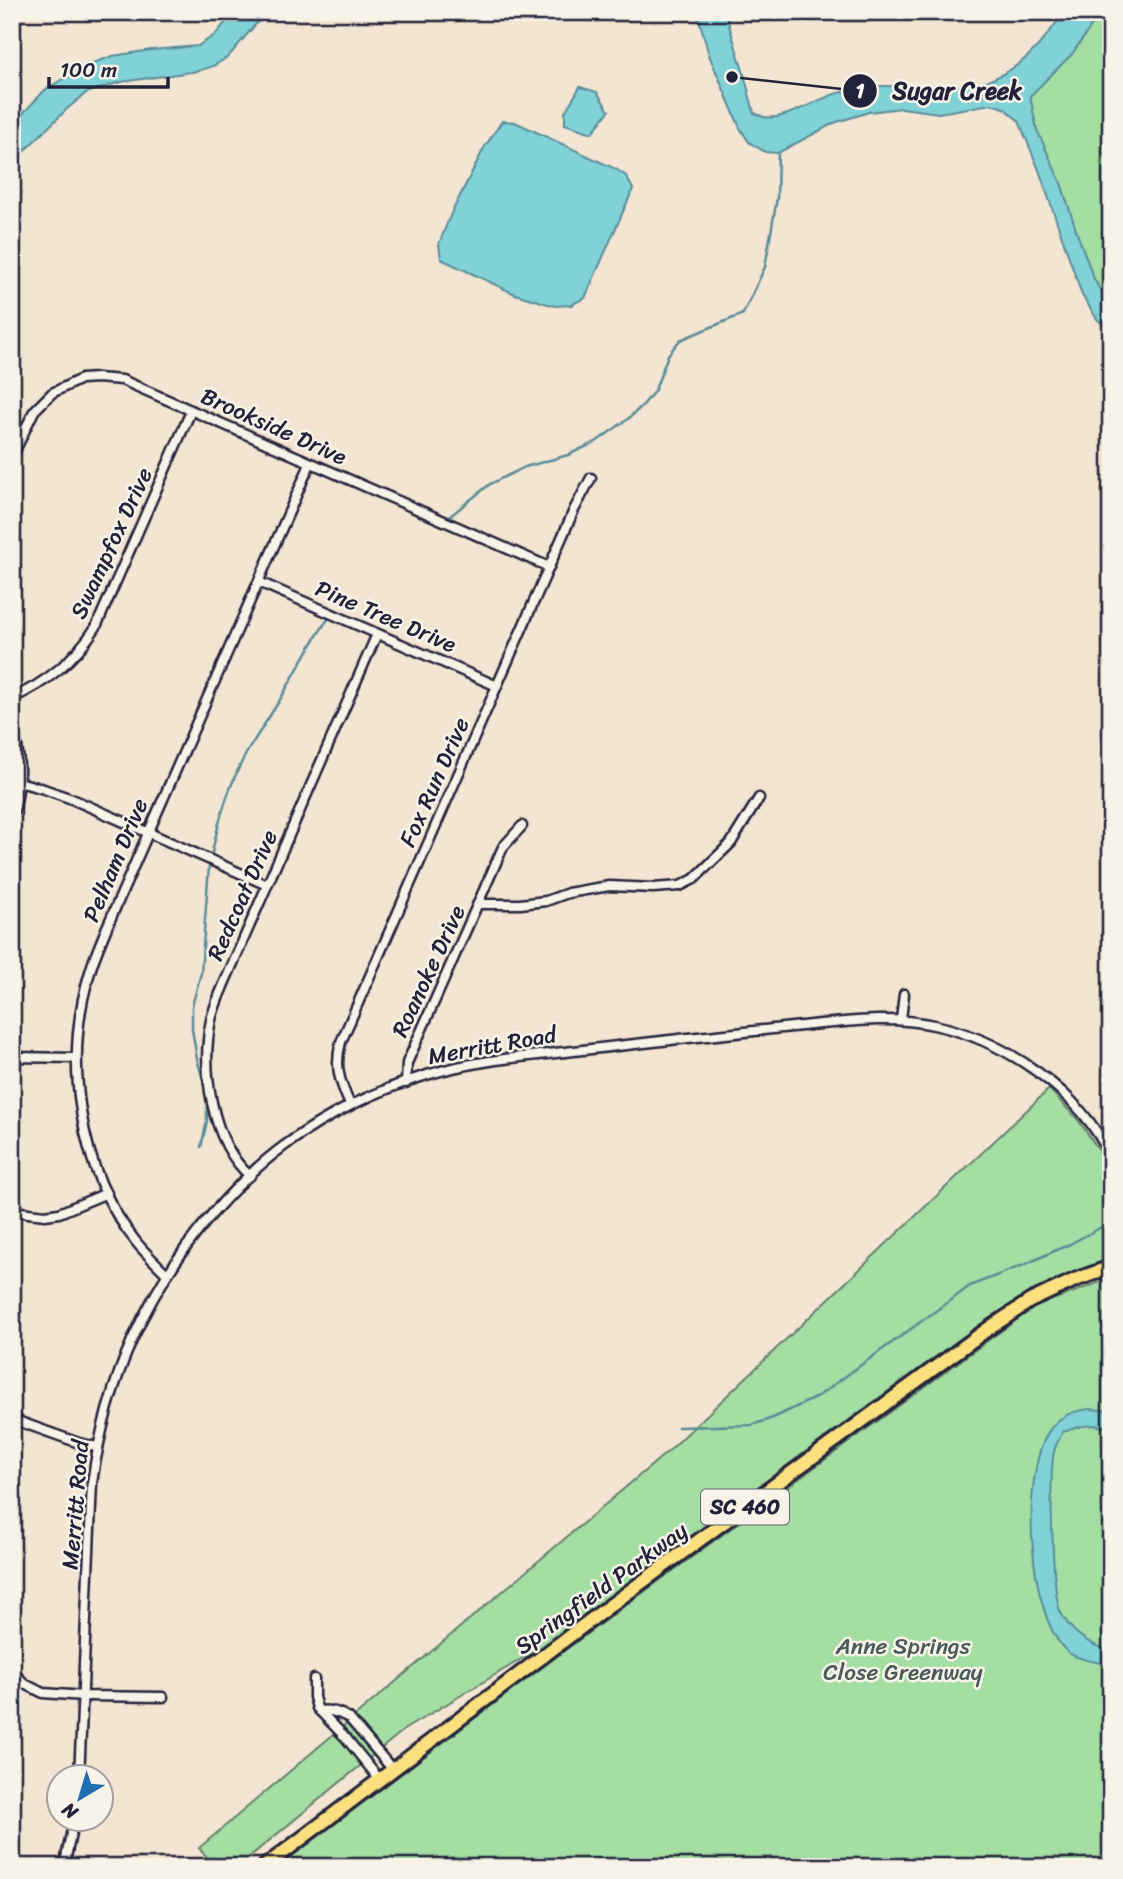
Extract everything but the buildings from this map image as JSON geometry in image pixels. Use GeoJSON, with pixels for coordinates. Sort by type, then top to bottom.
{"type":"FeatureCollection","features":[{"type":"Feature","properties":{"kind":"main road","name":"Springfield Parkway"},"geometry":{"type":"LineString","coordinates":[[264,1867],[604,1611],[985,1331],[1030,1301],[1111,1267]]}},
{"type":"Feature","properties":{"kind":"street","name":"Brookside Drive"},"geometry":{"type":"LineString","coordinates":[[12,457],[34,411],[52,393],[81,379],[122,380],[549,567]]}},
{"type":"Feature","properties":{"kind":"street","name":"Swampfox Drive"},"geometry":{"type":"LineString","coordinates":[[12,698],[52,676],[76,654],[96,627],[191,411]]}},
{"type":"Feature","properties":{"kind":"street","name":"Pelham Drive"},"geometry":{"type":"LineString","coordinates":[[167,1274],[136,1243],[112,1205],[91,1155],[80,1112],[76,1058],[79,1027],[90,972],[107,927],[310,464]]}},
{"type":"Feature","properties":{"kind":"street","name":"Fox Run Drive"},"geometry":{"type":"LineString","coordinates":[[350,1105],[337,1065],[341,1042],[574,510],[591,478]]}},
{"type":"Feature","properties":{"kind":"street","name":"Pine Tree Drive"},"geometry":{"type":"LineString","coordinates":[[259,582],[497,686]]}},
{"type":"Feature","properties":{"kind":"street","name":"Redcoat Drive"},"geometry":{"type":"LineString","coordinates":[[250,1175],[236,1161],[219,1127],[208,1083],[207,1054],[211,1019],[216,1002],[377,634]]}},
{"type":"Feature","properties":{"kind":"street"},"geometry":{"type":"LineString","coordinates":[[12,725],[17,747],[19,782],[12,816]]}},
{"type":"Feature","properties":{"kind":"street"},"geometry":{"type":"LineString","coordinates":[[19,782],[63,796],[267,885]]}},
{"type":"Feature","properties":{"kind":"street","name":"Roanoke Drive"},"geometry":{"type":"LineString","coordinates":[[406,1083],[407,1063],[478,904],[547,901],[568,893],[609,886],[680,886],[694,879],[731,843],[759,798]]}},
{"type":"Feature","properties":{"kind":"street"},"geometry":{"type":"LineString","coordinates":[[478,904],[503,847],[522,826]]}},
{"type":"Feature","properties":{"kind":"street"},"geometry":{"type":"LineString","coordinates":[[901,1019],[904,995]]}},
{"type":"Feature","properties":{"kind":"street","name":"Merritt Road"},"geometry":{"type":"LineString","coordinates":[[80,1764],[91,1496],[97,1447],[122,1363],[137,1328],[167,1274],[230,1194],[283,1147],[350,1105],[406,1083],[460,1067],[513,1057],[843,1022],[901,1019],[935,1025],[981,1039],[1031,1067],[1067,1097],[1088,1121],[1111,1158]]}},
{"type":"Feature","properties":{"kind":"street"},"geometry":{"type":"LineString","coordinates":[[12,1057],[76,1058]]}},
{"type":"Feature","properties":{"kind":"street"},"geometry":{"type":"LineString","coordinates":[[12,1211],[60,1213],[107,1194]]}},
{"type":"Feature","properties":{"kind":"street"},"geometry":{"type":"LineString","coordinates":[[12,1419],[97,1447]]}},
{"type":"Feature","properties":{"kind":"street"},"geometry":{"type":"LineString","coordinates":[[12,1671],[25,1684],[43,1693],[163,1697]]}},
{"type":"Feature","properties":{"kind":"street"},"geometry":{"type":"LineString","coordinates":[[314,1679],[314,1698],[320,1711],[380,1780]]}},
{"type":"Feature","properties":{"kind":"street"},"geometry":{"type":"LineString","coordinates":[[320,1711],[326,1710],[349,1718],[393,1770]]}},
{"type":"Feature","properties":{"kind":"street"},"geometry":{"type":"LineString","coordinates":[[64,1867],[71,1834]]}},
{"type":"Feature","properties":{"kind":"green space"},"geometry":{"type":"Polygon","coordinates":[[[1083,12],[1111,12],[1111,321],[1107,318],[1015,86],[1083,12]]]}},
{"type":"Feature","properties":{"kind":"green space"},"geometry":{"type":"Polygon","coordinates":[[[1049,1089],[1079,1121],[1100,1152],[1111,1177],[1111,1258],[1025,1295],[972,1330],[639,1574],[558,1637],[405,1729],[237,1867],[215,1867],[199,1848],[672,1448],[1049,1089]]]}},
{"type":"Feature","properties":{"kind":"green space","name":"Anne Springs Close Greenway"},"geometry":{"type":"Polygon","coordinates":[[[1111,1278],[1111,1867],[278,1867],[592,1630],[1034,1307],[1111,1278]]]}},
{"type":"Feature","properties":{"kind":"water"},"geometry":{"type":"Polygon","coordinates":[[[234,12],[266,12],[228,57],[198,71],[121,82],[86,93],[12,163],[12,125],[45,90],[84,66],[113,56],[198,46],[216,34],[234,12]]]}},
{"type":"Feature","properties":{"kind":"water"},"geometry":{"type":"Polygon","coordinates":[[[697,12],[725,12],[754,113],[772,117],[790,113],[853,89],[957,86],[990,80],[1013,68],[1032,52],[1064,12],[1101,12],[1072,54],[1030,96],[1037,130],[1061,183],[1094,279],[1111,308],[1111,331],[1097,319],[1082,295],[1039,170],[1019,121],[1004,108],[991,104],[939,113],[902,108],[869,112],[834,123],[778,153],[765,152],[749,142],[740,128],[709,55],[697,12]]]}},
{"type":"Feature","properties":{"kind":"water"},"geometry":{"type":"Polygon","coordinates":[[[580,87],[597,92],[609,111],[592,133],[565,124],[565,112],[580,87]]]}},
{"type":"Feature","properties":{"kind":"water"},"geometry":{"type":"Polygon","coordinates":[[[502,121],[515,122],[616,169],[626,176],[633,189],[585,298],[571,305],[555,306],[515,294],[441,259],[439,244],[450,216],[484,148],[502,121]]]}},
{"type":"Feature","properties":{"kind":"water"},"geometry":{"type":"Polygon","coordinates":[[[1090,1409],[1111,1411],[1111,1429],[1087,1426],[1063,1432],[1054,1452],[1052,1508],[1055,1584],[1065,1620],[1082,1638],[1111,1651],[1111,1665],[1069,1653],[1055,1635],[1044,1609],[1036,1578],[1032,1543],[1035,1475],[1042,1447],[1052,1427],[1060,1419],[1074,1412],[1090,1409]]]}},
{"type":"Feature","properties":{"kind":"waterway"},"geometry":{"type":"LineString","coordinates":[[449,517],[490,484],[525,467],[568,455],[596,442],[644,404],[655,390],[668,355],[680,340],[743,314],[765,267],[777,198],[778,153]]}},
{"type":"Feature","properties":{"kind":"waterway"},"geometry":{"type":"LineString","coordinates":[[212,853],[225,801],[235,776],[328,619]]}},
{"type":"Feature","properties":{"kind":"waterway"},"geometry":{"type":"LineString","coordinates":[[201,1147],[207,1121],[207,1094],[197,1059],[192,1029],[192,1006],[201,973],[209,866]]}},
{"type":"Feature","properties":{"kind":"waterway"},"geometry":{"type":"LineString","coordinates":[[678,1427],[752,1425],[773,1418],[817,1397],[970,1286],[1026,1264],[1111,1222]]}},
{"type":"Feature","properties":{"kind":"place","name":"Sugar Creek"},"geometry":{"type":"Point","coordinates":[732,77]}}]}
